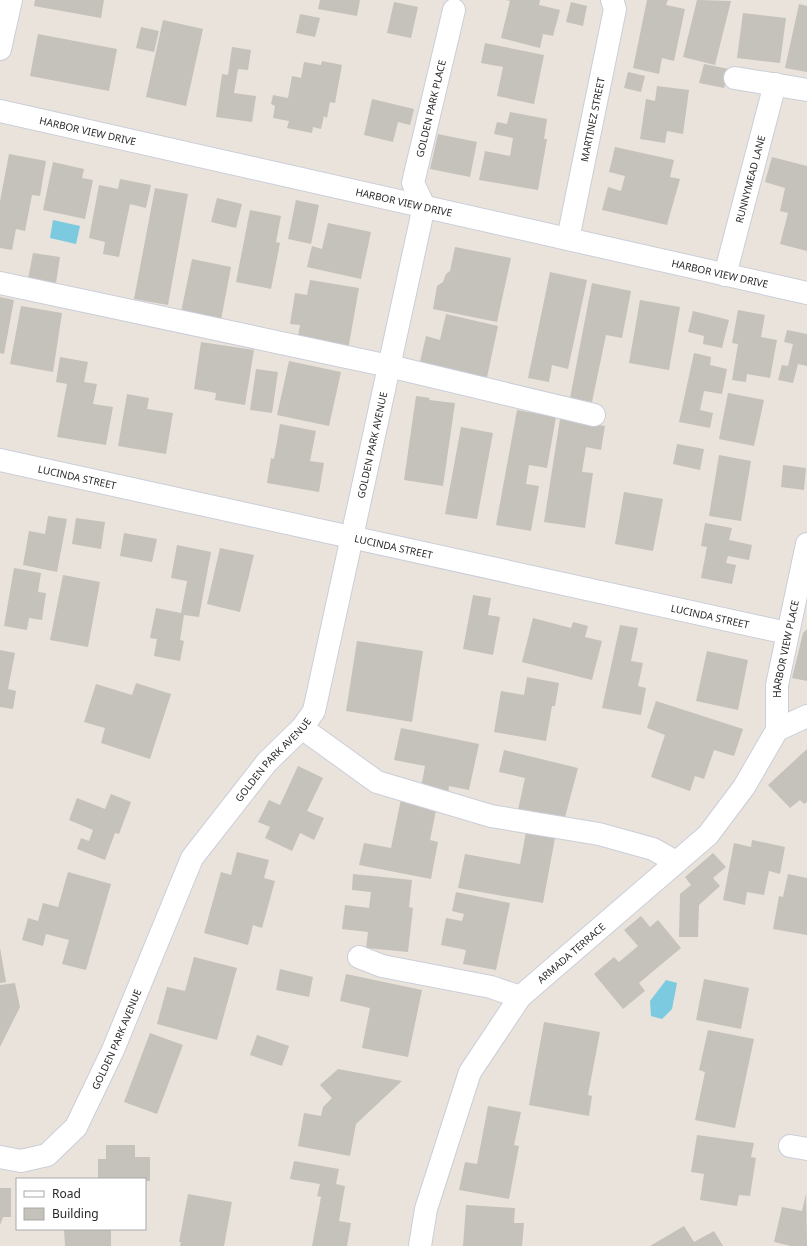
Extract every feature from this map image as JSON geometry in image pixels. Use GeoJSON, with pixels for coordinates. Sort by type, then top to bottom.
{"type":"FeatureCollection","features":[{"type":"Feature","properties":{"kind":"street"},"geometry":{"type":"LineString","coordinates":[[0,49],[11,0]]}},
{"type":"Feature","properties":{"kind":"street","name":"MARTINEZ STREET"},"geometry":{"type":"LineString","coordinates":[[568,239],[615,9],[612,0]]}},
{"type":"Feature","properties":{"kind":"street","name":"GOLDEN PARK PLACE"},"geometry":{"type":"LineString","coordinates":[[424,206],[413,183],[454,10]]}},
{"type":"Feature","properties":{"kind":"street"},"geometry":{"type":"LineString","coordinates":[[735,78],[807,90]]}},
{"type":"Feature","properties":{"kind":"street","name":"RUNNYMEAD LANE"},"geometry":{"type":"LineString","coordinates":[[725,275],[775,84]]}},
{"type":"Feature","properties":{"kind":"street","name":"HARBOR VIEW DRIVE"},"geometry":{"type":"LineString","coordinates":[[0,111],[807,293]]}},
{"type":"Feature","properties":{"kind":"street","name":"GOLDEN PARK AVENUE"},"geometry":{"type":"LineString","coordinates":[[0,1157],[22,1161],[47,1155],[76,1127],[112,1050],[192,858],[267,762],[302,728],[314,711],[424,206]]}},
{"type":"Feature","properties":{"kind":"street"},"geometry":{"type":"LineString","coordinates":[[0,283],[389,366],[594,415]]}},
{"type":"Feature","properties":{"kind":"street","name":"LUCINDA STREET"},"geometry":{"type":"LineString","coordinates":[[0,460],[787,633]]}},
{"type":"Feature","properties":{"kind":"street","name":"HARBOR VIEW PLACE"},"geometry":{"type":"LineString","coordinates":[[777,730],[777,685],[807,544]]}},
{"type":"Feature","properties":{"kind":"street"},"geometry":{"type":"LineString","coordinates":[[777,730],[807,716]]}},
{"type":"Feature","properties":{"kind":"street"},"geometry":{"type":"LineString","coordinates":[[302,728],[377,782],[491,816],[598,834],[646,847],[676,862]]}},
{"type":"Feature","properties":{"kind":"street","name":"ARMADA TERRACE"},"geometry":{"type":"LineString","coordinates":[[420,1246],[426,1209],[470,1072],[520,997],[708,835],[744,787],[777,730]]}},
{"type":"Feature","properties":{"kind":"street"},"geometry":{"type":"LineString","coordinates":[[359,957],[382,966],[491,987],[520,997]]}},
{"type":"Feature","properties":{"kind":"water"},"geometry":{"type":"Polygon","coordinates":[[[53,220],[80,226],[76,244],[50,238],[53,220]]]}},
{"type":"Feature","properties":{"kind":"water"},"geometry":{"type":"Polygon","coordinates":[[[666,980],[677,983],[672,1009],[662,1019],[651,1016],[650,1001],[666,980]]]}},
{"type":"Feature","properties":{"kind":"building"},"geometry":{"type":"Polygon","coordinates":[[[35,0],[104,0],[101,18],[34,6],[35,0]]]}},
{"type":"Feature","properties":{"kind":"building"},"geometry":{"type":"Polygon","coordinates":[[[320,0],[360,0],[357,16],[318,9],[320,0]]]}},
{"type":"Feature","properties":{"kind":"building"},"geometry":{"type":"Polygon","coordinates":[[[506,0],[540,0],[539,5],[560,10],[553,36],[543,34],[540,48],[501,38],[510,1],[506,0]]]}},
{"type":"Feature","properties":{"kind":"building"},"geometry":{"type":"Polygon","coordinates":[[[647,0],[668,0],[666,5],[685,9],[674,61],[662,58],[659,74],[633,68],[647,0]]]}},
{"type":"Feature","properties":{"kind":"building"},"geometry":{"type":"Polygon","coordinates":[[[697,0],[731,1],[715,65],[683,57],[697,0]]]}},
{"type":"Feature","properties":{"kind":"building"},"geometry":{"type":"Polygon","coordinates":[[[394,2],[418,7],[411,38],[387,33],[394,2]]]}},
{"type":"Feature","properties":{"kind":"building"},"geometry":{"type":"Polygon","coordinates":[[[571,2],[587,6],[583,26],[566,22],[571,2]]]}},
{"type":"Feature","properties":{"kind":"building"},"geometry":{"type":"Polygon","coordinates":[[[799,4],[807,6],[807,72],[785,68],[799,4]]]}},
{"type":"Feature","properties":{"kind":"building"},"geometry":{"type":"Polygon","coordinates":[[[743,13],[786,18],[780,63],[737,58],[743,13]]]}},
{"type":"Feature","properties":{"kind":"building"},"geometry":{"type":"Polygon","coordinates":[[[300,14],[320,18],[315,37],[296,33],[300,14]]]}},
{"type":"Feature","properties":{"kind":"building"},"geometry":{"type":"Polygon","coordinates":[[[163,20],[203,29],[186,106],[146,97],[163,20]]]}},
{"type":"Feature","properties":{"kind":"building"},"geometry":{"type":"Polygon","coordinates":[[[141,27],[159,31],[154,52],[136,48],[141,27]]]}},
{"type":"Feature","properties":{"kind":"building"},"geometry":{"type":"Polygon","coordinates":[[[38,34],[117,49],[109,91],[30,76],[38,34]]]}},
{"type":"Feature","properties":{"kind":"building"},"geometry":{"type":"Polygon","coordinates":[[[485,43],[544,55],[534,104],[497,96],[503,67],[481,63],[485,43]]]}},
{"type":"Feature","properties":{"kind":"building"},"geometry":{"type":"Polygon","coordinates":[[[232,47],[251,50],[248,70],[238,69],[234,93],[256,96],[252,122],[216,117],[222,74],[228,75],[232,47]]]}},
{"type":"Feature","properties":{"kind":"building"},"geometry":{"type":"Polygon","coordinates":[[[322,61],[342,65],[335,103],[330,102],[327,118],[324,116],[321,129],[313,127],[312,133],[287,128],[289,121],[273,118],[275,106],[271,104],[273,95],[288,98],[292,76],[301,78],[304,62],[321,65],[322,61]]]}},
{"type":"Feature","properties":{"kind":"building"},"geometry":{"type":"Polygon","coordinates":[[[704,64],[729,69],[724,88],[699,83],[704,64]]]}},
{"type":"Feature","properties":{"kind":"building"},"geometry":{"type":"Polygon","coordinates":[[[628,72],[645,76],[641,92],[624,88],[628,72]]]}},
{"type":"Feature","properties":{"kind":"building"},"geometry":{"type":"Polygon","coordinates":[[[657,86],[689,90],[683,134],[667,131],[665,143],[640,139],[646,99],[655,101],[657,86]]]}},
{"type":"Feature","properties":{"kind":"building"},"geometry":{"type":"Polygon","coordinates":[[[372,99],[414,109],[410,125],[398,122],[393,142],[364,135],[372,99]]]}},
{"type":"Feature","properties":{"kind":"building"},"geometry":{"type":"Polygon","coordinates":[[[510,112],[547,119],[544,139],[547,139],[538,190],[479,180],[485,151],[510,156],[513,138],[494,134],[497,122],[507,124],[510,112]]]}},
{"type":"Feature","properties":{"kind":"building"},"geometry":{"type":"Polygon","coordinates":[[[438,134],[477,142],[470,177],[430,169],[438,134]]]}},
{"type":"Feature","properties":{"kind":"building"},"geometry":{"type":"Polygon","coordinates":[[[615,147],[674,160],[670,177],[680,179],[667,225],[602,210],[608,187],[621,191],[625,176],[609,172],[615,147]]]}},
{"type":"Feature","properties":{"kind":"building"},"geometry":{"type":"Polygon","coordinates":[[[9,154],[46,161],[40,196],[32,195],[25,231],[16,229],[12,250],[0,248],[0,201],[9,154]]]}},
{"type":"Feature","properties":{"kind":"building"},"geometry":{"type":"Polygon","coordinates":[[[772,157],[807,166],[807,251],[780,244],[788,213],[780,211],[785,188],[765,182],[772,157]]]}},
{"type":"Feature","properties":{"kind":"building"},"geometry":{"type":"Polygon","coordinates":[[[53,162],[84,169],[82,178],[93,180],[85,219],[43,210],[53,162]]]}},
{"type":"Feature","properties":{"kind":"building"},"geometry":{"type":"Polygon","coordinates":[[[120,179],[151,185],[146,208],[130,204],[119,257],[103,254],[105,242],[89,238],[99,185],[118,189],[120,179]]]}},
{"type":"Feature","properties":{"kind":"building"},"geometry":{"type":"Polygon","coordinates":[[[155,188],[188,194],[168,305],[134,299],[155,188]]]}},
{"type":"Feature","properties":{"kind":"building"},"geometry":{"type":"Polygon","coordinates":[[[217,198],[242,204],[236,228],[211,222],[217,198]]]}},
{"type":"Feature","properties":{"kind":"building"},"geometry":{"type":"Polygon","coordinates":[[[296,200],[319,205],[311,244],[288,239],[296,200]]]}},
{"type":"Feature","properties":{"kind":"building"},"geometry":{"type":"Polygon","coordinates":[[[250,210],[281,216],[276,242],[280,243],[271,289],[236,282],[250,210]]]}},
{"type":"Feature","properties":{"kind":"building"},"geometry":{"type":"Polygon","coordinates":[[[328,223],[371,232],[361,279],[307,267],[312,246],[322,249],[328,223]]]}},
{"type":"Feature","properties":{"kind":"building"},"geometry":{"type":"Polygon","coordinates":[[[455,247],[511,258],[497,322],[433,309],[437,286],[443,282],[446,274],[450,271],[455,247]]]}},
{"type":"Feature","properties":{"kind":"building"},"geometry":{"type":"Polygon","coordinates":[[[33,253],[60,257],[56,283],[28,279],[33,253]]]}},
{"type":"Feature","properties":{"kind":"building"},"geometry":{"type":"Polygon","coordinates":[[[192,259],[231,267],[221,320],[181,312],[192,259]]]}},
{"type":"Feature","properties":{"kind":"building"},"geometry":{"type":"Polygon","coordinates":[[[550,272],[587,280],[568,369],[552,365],[549,382],[528,378],[550,272]]]}},
{"type":"Feature","properties":{"kind":"building"},"geometry":{"type":"Polygon","coordinates":[[[310,280],[359,288],[348,350],[297,342],[300,325],[290,324],[295,293],[307,295],[310,280]]]}},
{"type":"Feature","properties":{"kind":"building"},"geometry":{"type":"Polygon","coordinates":[[[592,283],[631,291],[622,338],[606,335],[592,402],[570,398],[592,283]]]}},
{"type":"Feature","properties":{"kind":"building"},"geometry":{"type":"Polygon","coordinates":[[[0,297],[14,300],[4,354],[0,353],[0,297]]]}},
{"type":"Feature","properties":{"kind":"building"},"geometry":{"type":"Polygon","coordinates":[[[640,300],[680,307],[669,370],[629,363],[640,300]]]}},
{"type":"Feature","properties":{"kind":"building"},"geometry":{"type":"Polygon","coordinates":[[[21,306],[62,313],[53,372],[10,364],[21,306]]]}},
{"type":"Feature","properties":{"kind":"building"},"geometry":{"type":"Polygon","coordinates":[[[738,310],[765,315],[761,337],[777,340],[770,378],[747,374],[746,382],[732,380],[738,344],[732,343],[738,310]]]}},
{"type":"Feature","properties":{"kind":"building"},"geometry":{"type":"Polygon","coordinates":[[[693,311],[729,320],[722,348],[703,344],[704,336],[688,332],[693,311]]]}},
{"type":"Feature","properties":{"kind":"building"},"geometry":{"type":"Polygon","coordinates":[[[446,314],[498,326],[486,382],[419,366],[426,336],[440,340],[446,314]]]}},
{"type":"Feature","properties":{"kind":"building"},"geometry":{"type":"Polygon","coordinates":[[[787,330],[807,334],[807,366],[798,364],[793,383],[778,380],[782,365],[788,366],[793,344],[784,342],[787,330]]]}},
{"type":"Feature","properties":{"kind":"building"},"geometry":{"type":"Polygon","coordinates":[[[201,342],[254,350],[245,405],[215,400],[216,393],[194,389],[201,342]]]}},
{"type":"Feature","properties":{"kind":"building"},"geometry":{"type":"Polygon","coordinates":[[[694,353],[711,357],[710,365],[727,369],[722,394],[704,391],[700,410],[713,413],[710,428],[679,422],[694,353]]]}},
{"type":"Feature","properties":{"kind":"building"},"geometry":{"type":"Polygon","coordinates":[[[60,357],[88,362],[84,382],[97,384],[93,404],[113,407],[106,445],[57,437],[67,384],[56,382],[60,357]]]}},
{"type":"Feature","properties":{"kind":"building"},"geometry":{"type":"Polygon","coordinates":[[[289,361],[341,372],[329,426],[277,415],[289,361]]]}},
{"type":"Feature","properties":{"kind":"building"},"geometry":{"type":"Polygon","coordinates":[[[256,369],[278,372],[272,413],[250,410],[256,369]]]}},
{"type":"Feature","properties":{"kind":"building"},"geometry":{"type":"Polygon","coordinates":[[[728,393],[764,400],[754,446],[719,439],[728,393]]]}},
{"type":"Feature","properties":{"kind":"building"},"geometry":{"type":"Polygon","coordinates":[[[127,394],[149,398],[147,409],[173,413],[166,454],[118,446],[127,394]]]}},
{"type":"Feature","properties":{"kind":"building"},"geometry":{"type":"Polygon","coordinates":[[[416,396],[430,398],[429,400],[455,403],[443,486],[404,480],[416,396]]]}},
{"type":"Feature","properties":{"kind":"building"},"geometry":{"type":"Polygon","coordinates":[[[517,410],[556,417],[547,468],[529,465],[526,484],[539,486],[531,531],[496,525],[517,410]]]}},
{"type":"Feature","properties":{"kind":"building"},"geometry":{"type":"Polygon","coordinates":[[[560,419],[605,426],[601,450],[586,447],[582,472],[593,473],[585,528],[544,522],[560,419]]]}},
{"type":"Feature","properties":{"kind":"building"},"geometry":{"type":"Polygon","coordinates":[[[280,424],[316,431],[310,461],[324,463],[319,492],[267,483],[271,458],[274,459],[280,424]]]}},
{"type":"Feature","properties":{"kind":"building"},"geometry":{"type":"Polygon","coordinates":[[[461,427],[493,433],[477,519],[445,514],[461,427]]]}},
{"type":"Feature","properties":{"kind":"building"},"geometry":{"type":"Polygon","coordinates":[[[677,444],[704,449],[700,470],[673,464],[677,444]]]}},
{"type":"Feature","properties":{"kind":"building"},"geometry":{"type":"Polygon","coordinates":[[[719,455],[751,461],[741,521],[709,516],[719,455]]]}},
{"type":"Feature","properties":{"kind":"building"},"geometry":{"type":"Polygon","coordinates":[[[783,465],[806,468],[804,490],[781,487],[783,465]]]}},
{"type":"Feature","properties":{"kind":"building"},"geometry":{"type":"Polygon","coordinates":[[[624,492],[663,499],[653,551],[615,544],[624,492]]]}},
{"type":"Feature","properties":{"kind":"building"},"geometry":{"type":"Polygon","coordinates":[[[48,516],[67,519],[57,572],[23,565],[29,531],[45,534],[48,516]]]}},
{"type":"Feature","properties":{"kind":"building"},"geometry":{"type":"Polygon","coordinates":[[[76,518],[105,522],[101,549],[72,544],[76,518]]]}},
{"type":"Feature","properties":{"kind":"building"},"geometry":{"type":"Polygon","coordinates":[[[705,523],[732,528],[729,540],[752,545],[749,560],[728,556],[726,563],[736,565],[732,584],[701,578],[707,547],[701,546],[705,523]]]}},
{"type":"Feature","properties":{"kind":"building"},"geometry":{"type":"Polygon","coordinates":[[[124,533],[157,539],[152,562],[120,556],[124,533]]]}},
{"type":"Feature","properties":{"kind":"building"},"geometry":{"type":"Polygon","coordinates":[[[177,545],[211,552],[199,617],[184,615],[180,640],[184,641],[180,661],[154,656],[157,639],[150,638],[156,608],[181,613],[187,581],[171,578],[177,545]]]}},
{"type":"Feature","properties":{"kind":"building"},"geometry":{"type":"Polygon","coordinates":[[[220,548],[254,555],[240,612],[207,604],[220,548]]]}},
{"type":"Feature","properties":{"kind":"building"},"geometry":{"type":"Polygon","coordinates":[[[14,568],[41,573],[38,592],[46,593],[42,620],[29,618],[27,630],[4,626],[14,568]]]}},
{"type":"Feature","properties":{"kind":"building"},"geometry":{"type":"Polygon","coordinates":[[[63,575],[100,582],[88,647],[50,640],[63,575]]]}},
{"type":"Feature","properties":{"kind":"building"},"geometry":{"type":"Polygon","coordinates":[[[473,595],[491,598],[488,615],[500,617],[493,655],[463,649],[473,595]]]}},
{"type":"Feature","properties":{"kind":"building"},"geometry":{"type":"Polygon","coordinates":[[[533,618],[571,628],[573,622],[588,626],[585,637],[602,641],[592,680],[522,662],[533,618]]]}},
{"type":"Feature","properties":{"kind":"building"},"geometry":{"type":"Polygon","coordinates":[[[620,625],[638,628],[631,661],[643,663],[638,686],[646,688],[641,715],[602,708],[620,625]]]}},
{"type":"Feature","properties":{"kind":"building"},"geometry":{"type":"Polygon","coordinates":[[[807,629],[807,681],[792,678],[803,633],[807,629]]]}},
{"type":"Feature","properties":{"kind":"building"},"geometry":{"type":"Polygon","coordinates":[[[357,641],[423,651],[412,722],[346,711],[357,641]]]}},
{"type":"Feature","properties":{"kind":"building"},"geometry":{"type":"Polygon","coordinates":[[[0,650],[15,653],[8,689],[16,691],[13,709],[0,707],[0,650]]]}},
{"type":"Feature","properties":{"kind":"building"},"geometry":{"type":"Polygon","coordinates":[[[707,651],[748,660],[738,710],[696,701],[707,651]]]}},
{"type":"Feature","properties":{"kind":"building"},"geometry":{"type":"Polygon","coordinates":[[[527,677],[559,683],[555,706],[552,706],[546,741],[494,732],[501,691],[524,695],[527,677]]]}},
{"type":"Feature","properties":{"kind":"building"},"geometry":{"type":"Polygon","coordinates":[[[136,683],[171,694],[150,759],[101,743],[105,728],[84,722],[96,684],[132,695],[136,683]]]}},
{"type":"Feature","properties":{"kind":"building"},"geometry":{"type":"Polygon","coordinates":[[[656,701],[743,729],[734,756],[714,750],[704,779],[695,776],[690,791],[651,777],[665,735],[647,728],[656,701]]]}},
{"type":"Feature","properties":{"kind":"building"},"geometry":{"type":"Polygon","coordinates":[[[401,728],[479,744],[469,790],[449,786],[448,794],[421,788],[425,766],[394,760],[401,728]]]}},
{"type":"Feature","properties":{"kind":"building"},"geometry":{"type":"Polygon","coordinates":[[[807,749],[807,802],[804,804],[800,800],[790,808],[768,785],[807,749]]]}},
{"type":"Feature","properties":{"kind":"building"},"geometry":{"type":"Polygon","coordinates":[[[504,750],[578,768],[564,821],[518,810],[525,778],[499,772],[504,750]]]}},
{"type":"Feature","properties":{"kind":"building"},"geometry":{"type":"Polygon","coordinates":[[[298,766],[323,778],[307,811],[324,818],[314,840],[300,833],[292,851],[265,838],[270,827],[258,822],[269,800],[280,805],[298,766]]]}},
{"type":"Feature","properties":{"kind":"building"},"geometry":{"type":"Polygon","coordinates":[[[111,794],[131,802],[119,834],[115,833],[105,860],[77,849],[81,838],[89,841],[93,830],[69,820],[77,798],[105,809],[111,794]]]}},
{"type":"Feature","properties":{"kind":"building"},"geometry":{"type":"Polygon","coordinates":[[[401,799],[437,806],[430,840],[438,842],[431,879],[359,865],[364,843],[391,848],[401,799]]]}},
{"type":"Feature","properties":{"kind":"building"},"geometry":{"type":"Polygon","coordinates":[[[526,832],[555,838],[543,903],[458,888],[465,854],[520,864],[526,832]]]}},
{"type":"Feature","properties":{"kind":"building"},"geometry":{"type":"Polygon","coordinates":[[[752,840],[785,847],[780,874],[769,871],[764,895],[747,892],[745,905],[723,900],[734,843],[751,847],[752,840]]]}},
{"type":"Feature","properties":{"kind":"building"},"geometry":{"type":"Polygon","coordinates":[[[237,852],[269,860],[264,878],[275,881],[262,928],[253,925],[248,945],[204,933],[221,872],[231,875],[237,852]]]}},
{"type":"Feature","properties":{"kind":"building"},"geometry":{"type":"Polygon","coordinates":[[[713,853],[726,867],[713,878],[720,886],[699,905],[698,937],[679,937],[680,894],[691,885],[685,877],[713,853]]]}},
{"type":"Feature","properties":{"kind":"building"},"geometry":{"type":"Polygon","coordinates":[[[68,872],[111,884],[86,970],[62,964],[69,940],[46,934],[43,946],[22,940],[28,918],[38,921],[43,903],[58,907],[68,872]]]}},
{"type":"Feature","properties":{"kind":"building"},"geometry":{"type":"Polygon","coordinates":[[[353,874],[412,880],[409,907],[413,908],[408,952],[366,948],[368,932],[342,929],[345,905],[369,908],[371,892],[352,890],[353,874]]]}},
{"type":"Feature","properties":{"kind":"building"},"geometry":{"type":"Polygon","coordinates":[[[788,874],[807,878],[807,935],[773,929],[779,896],[783,897],[788,874]]]}},
{"type":"Feature","properties":{"kind":"building"},"geometry":{"type":"Polygon","coordinates":[[[456,892],[510,903],[496,970],[463,964],[466,950],[441,945],[446,918],[462,921],[464,914],[452,911],[456,892]]]}},
{"type":"Feature","properties":{"kind":"building"},"geometry":{"type":"Polygon","coordinates":[[[641,916],[650,927],[658,920],[681,948],[639,983],[645,991],[623,1009],[594,974],[614,957],[619,962],[638,946],[624,930],[641,916]]]}},
{"type":"Feature","properties":{"kind":"building"},"geometry":{"type":"Polygon","coordinates":[[[0,948],[6,982],[0,983],[0,948]]]}},
{"type":"Feature","properties":{"kind":"building"},"geometry":{"type":"Polygon","coordinates":[[[194,957],[237,968],[217,1040],[157,1024],[167,987],[185,991],[194,957]]]}},
{"type":"Feature","properties":{"kind":"building"},"geometry":{"type":"Polygon","coordinates":[[[280,969],[313,977],[309,997],[276,990],[280,969]]]}},
{"type":"Feature","properties":{"kind":"building"},"geometry":{"type":"Polygon","coordinates":[[[346,974],[422,990],[408,1057],[362,1048],[370,1008],[340,1001],[346,974]]]}},
{"type":"Feature","properties":{"kind":"building"},"geometry":{"type":"Polygon","coordinates":[[[704,979],[749,988],[741,1029],[696,1020],[704,979]]]}},
{"type":"Feature","properties":{"kind":"building"},"geometry":{"type":"Polygon","coordinates":[[[15,983],[20,1007],[0,1047],[0,985],[15,983]]]}},
{"type":"Feature","properties":{"kind":"building"},"geometry":{"type":"Polygon","coordinates":[[[544,1022],[600,1032],[588,1095],[592,1096],[589,1116],[529,1105],[544,1022]]]}},
{"type":"Feature","properties":{"kind":"building"},"geometry":{"type":"Polygon","coordinates":[[[708,1030],[754,1039],[735,1128],[695,1120],[705,1072],[699,1070],[708,1030]]]}},
{"type":"Feature","properties":{"kind":"building"},"geometry":{"type":"Polygon","coordinates":[[[150,1033],[183,1045],[157,1114],[124,1102],[150,1033]]]}},
{"type":"Feature","properties":{"kind":"building"},"geometry":{"type":"Polygon","coordinates":[[[257,1035],[289,1046],[282,1066],[250,1055],[257,1035]]]}},
{"type":"Feature","properties":{"kind":"building"},"geometry":{"type":"Polygon","coordinates":[[[338,1069],[402,1081],[356,1124],[350,1156],[298,1146],[304,1113],[321,1116],[323,1107],[332,1098],[320,1085],[338,1069]]]}},
{"type":"Feature","properties":{"kind":"building"},"geometry":{"type":"Polygon","coordinates":[[[488,1106],[521,1112],[514,1145],[519,1146],[509,1199],[459,1190],[465,1162],[477,1164],[488,1106]]]}},
{"type":"Feature","properties":{"kind":"building"},"geometry":{"type":"Polygon","coordinates":[[[697,1135],[754,1143],[751,1157],[756,1158],[750,1196],[739,1195],[737,1206],[700,1200],[704,1174],[691,1172],[697,1135]]]}},
{"type":"Feature","properties":{"kind":"building"},"geometry":{"type":"Polygon","coordinates":[[[106,1145],[135,1145],[135,1157],[150,1157],[150,1181],[146,1181],[146,1178],[98,1178],[98,1159],[106,1159],[106,1145]]]}},
{"type":"Feature","properties":{"kind":"building"},"geometry":{"type":"Polygon","coordinates":[[[294,1161],[339,1169],[336,1184],[345,1186],[339,1221],[351,1223],[347,1246],[312,1246],[321,1197],[317,1196],[320,1184],[290,1179],[294,1161]]]}},
{"type":"Feature","properties":{"kind":"building"},"geometry":{"type":"Polygon","coordinates":[[[0,1188],[11,1188],[11,1217],[3,1217],[0,1225],[0,1188]]]}},
{"type":"Feature","properties":{"kind":"building"},"geometry":{"type":"Polygon","coordinates":[[[188,1194],[232,1202],[224,1246],[180,1246],[181,1242],[179,1242],[188,1194]]]}},
{"type":"Feature","properties":{"kind":"building"},"geometry":{"type":"Polygon","coordinates":[[[806,1194],[807,1246],[791,1246],[774,1242],[782,1207],[802,1211],[806,1194]]]}},
{"type":"Feature","properties":{"kind":"building"},"geometry":{"type":"Polygon","coordinates":[[[466,1205],[515,1208],[514,1223],[524,1223],[522,1246],[463,1246],[466,1205]]]}},
{"type":"Feature","properties":{"kind":"building"},"geometry":{"type":"Polygon","coordinates":[[[684,1226],[694,1242],[714,1231],[723,1246],[650,1246],[684,1226]]]}},
{"type":"Feature","properties":{"kind":"building"},"geometry":{"type":"Polygon","coordinates":[[[64,1230],[111,1230],[111,1246],[65,1246],[64,1230]]]}}]}
